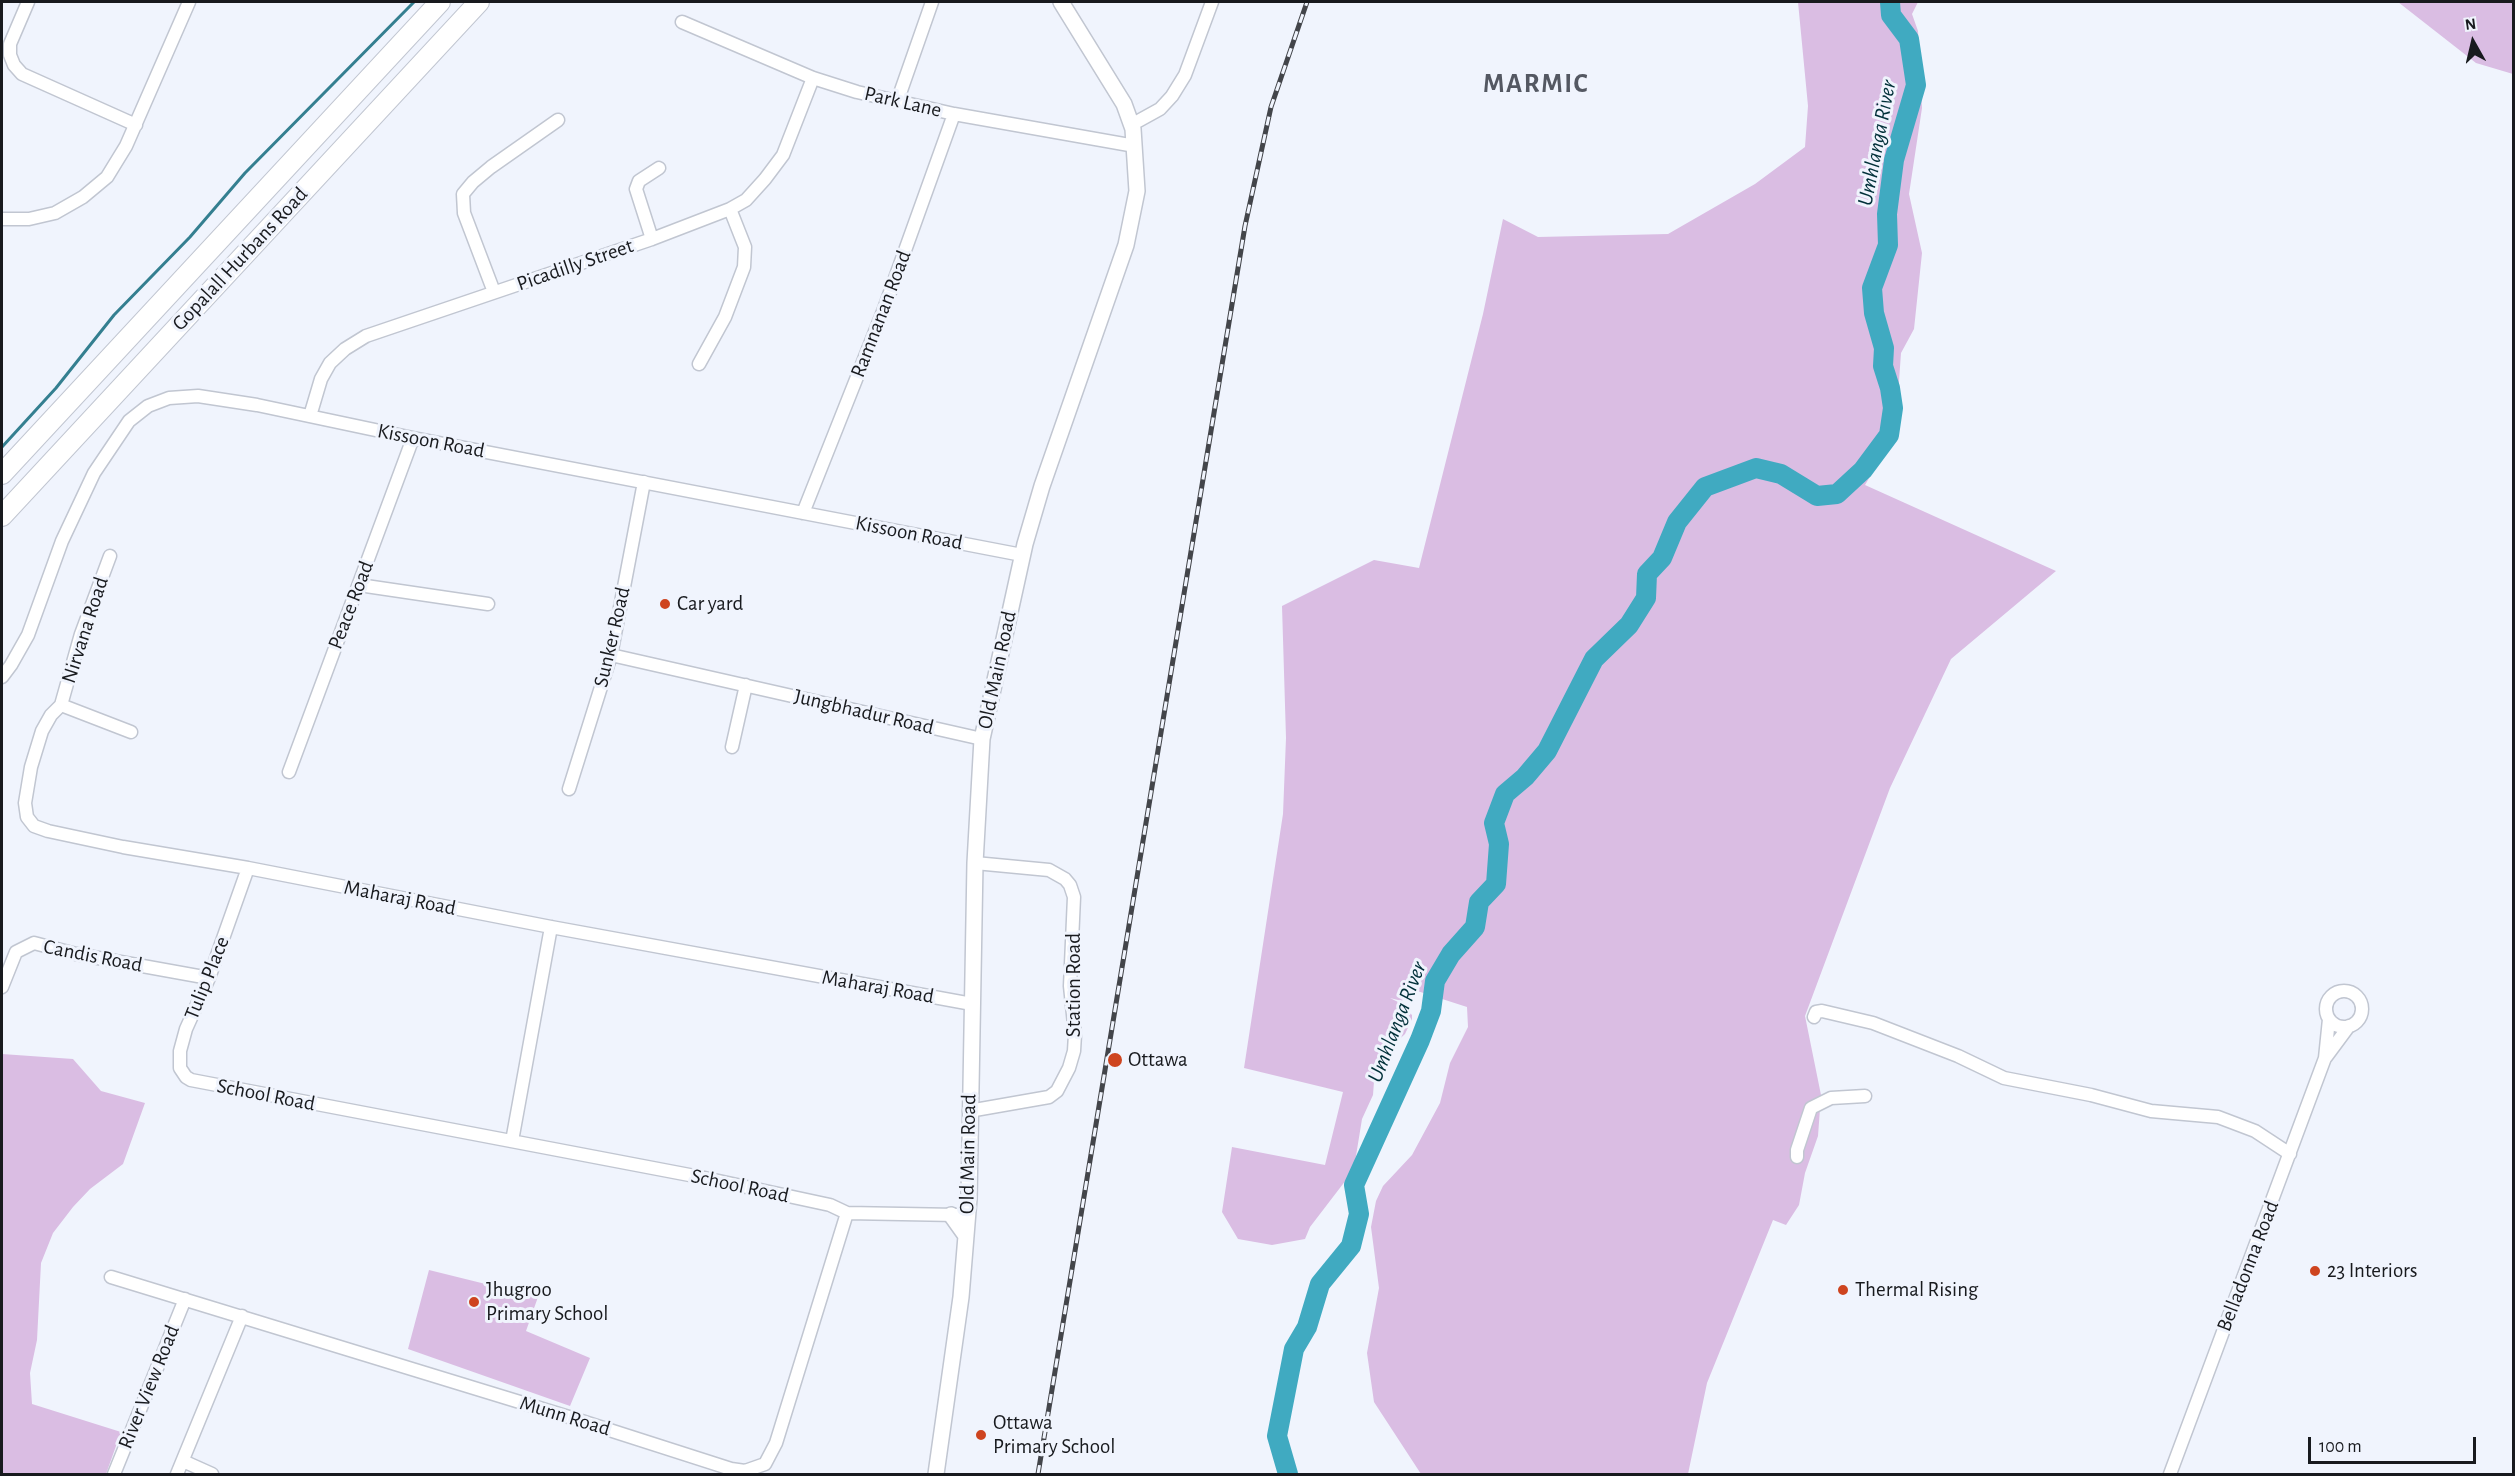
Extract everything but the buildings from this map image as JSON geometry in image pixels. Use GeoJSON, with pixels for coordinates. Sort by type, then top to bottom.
{"type":"FeatureCollection","features":[{"type":"Feature","properties":{"kind":"main road","name":"Gopalall Hurbans Road"},"geometry":{"type":"LineString","coordinates":[[2,474],[440,2]]}},
{"type":"Feature","properties":{"kind":"main road","name":"Gopalall Hurbans Road"},"geometry":{"type":"LineString","coordinates":[[2,516],[479,2]]}},
{"type":"Feature","properties":{"kind":"street"},"geometry":{"type":"LineString","coordinates":[[28,2],[10,44],[10,55],[14,65],[22,74],[136,125]]}},
{"type":"Feature","properties":{"kind":"street"},"geometry":{"type":"LineString","coordinates":[[2,219],[29,219],[55,213],[83,197],[106,177],[126,146],[136,125],[189,2]]}},
{"type":"Feature","properties":{"kind":"street"},"geometry":{"type":"LineString","coordinates":[[897,102],[932,2]]}},
{"type":"Feature","properties":{"kind":"street","name":"Old Main Road"},"geometry":{"type":"LineString","coordinates":[[936,1474],[962,1297],[968,1215],[975,862],[982,739],[1022,555],[1042,486],[1126,245],[1137,191],[1135,146],[1124,104],[1061,2]]}},
{"type":"Feature","properties":{"kind":"street"},"geometry":{"type":"LineString","coordinates":[[1131,125],[1160,110],[1172,96],[1185,75],[1212,2]]}},
{"type":"Feature","properties":{"kind":"street","name":"Park Lane"},"geometry":{"type":"LineString","coordinates":[[682,22],[813,78],[897,102],[1135,146]]}},
{"type":"Feature","properties":{"kind":"street","name":"Picadilly Street"},"geometry":{"type":"LineString","coordinates":[[310,416],[321,379],[330,363],[345,349],[366,336],[652,239],[730,209],[746,200],[783,155],[813,78]]}},
{"type":"Feature","properties":{"kind":"street","name":"Ramnanan Road"},"geometry":{"type":"LineString","coordinates":[[803,513],[884,309],[954,114]]}},
{"type":"Feature","properties":{"kind":"street"},"geometry":{"type":"LineString","coordinates":[[494,292],[464,213],[463,194],[491,166],[558,120]]}},
{"type":"Feature","properties":{"kind":"street"},"geometry":{"type":"LineString","coordinates":[[652,239],[636,189],[639,181],[659,168]]}},
{"type":"Feature","properties":{"kind":"street"},"geometry":{"type":"LineString","coordinates":[[699,364],[725,317],[744,267],[745,247],[730,209]]}},
{"type":"Feature","properties":{"kind":"street","name":"Kissoon Road"},"geometry":{"type":"LineString","coordinates":[[2,677],[28,635],[78,503],[114,440],[129,421],[148,406],[169,398],[198,396],[310,416],[413,438],[1022,555]]}},
{"type":"Feature","properties":{"kind":"street","name":"Peace Road"},"geometry":{"type":"LineString","coordinates":[[289,772],[413,438]]}},
{"type":"Feature","properties":{"kind":"street","name":"Sunker Road"},"geometry":{"type":"LineString","coordinates":[[568,789],[611,656],[644,482]]}},
{"type":"Feature","properties":{"kind":"street","name":"Nirvana Road"},"geometry":{"type":"LineString","coordinates":[[61,705],[81,634],[110,556]]}},
{"type":"Feature","properties":{"kind":"street"},"geometry":{"type":"LineString","coordinates":[[359,585],[488,604]]}},
{"type":"Feature","properties":{"kind":"street","name":"Jungbhadur Road"},"geometry":{"type":"LineString","coordinates":[[611,656],[982,739]]}},
{"type":"Feature","properties":{"kind":"street"},"geometry":{"type":"LineString","coordinates":[[732,747],[746,685]]}},
{"type":"Feature","properties":{"kind":"street"},"geometry":{"type":"LineString","coordinates":[[61,705],[131,732]]}},
{"type":"Feature","properties":{"kind":"street","name":"Maharaj Road"},"geometry":{"type":"LineString","coordinates":[[61,705],[42,731],[31,767],[25,802],[27,817],[34,826],[48,831],[123,847],[248,868],[551,927],[972,1004]]}},
{"type":"Feature","properties":{"kind":"street","name":"Station Road"},"geometry":{"type":"LineString","coordinates":[[969,1111],[1049,1097],[1057,1091],[1069,1068],[1074,1051],[1075,1034],[1071,986],[1074,897],[1070,885],[1065,879],[1049,870],[975,862]]}},
{"type":"Feature","properties":{"kind":"street","name":"Tulip Place"},"geometry":{"type":"LineString","coordinates":[[196,1082],[183,1073],[179,1062],[180,1052],[186,1029],[209,978],[248,868]]}},
{"type":"Feature","properties":{"kind":"street"},"geometry":{"type":"LineString","coordinates":[[512,1141],[551,927]]}},
{"type":"Feature","properties":{"kind":"street","name":"Candis Road"},"geometry":{"type":"LineString","coordinates":[[2,987],[16,952],[34,944],[76,954],[209,978]]}},
{"type":"Feature","properties":{"kind":"street","name":"Belladonna Road"},"geometry":{"type":"LineString","coordinates":[[2170,1474],[2325,1058],[2329,1019],[2326,1008],[2331,997],[2346,992],[2357,997],[2361,1008],[2359,1019],[2349,1026],[2325,1058]]}},
{"type":"Feature","properties":{"kind":"street"},"geometry":{"type":"LineString","coordinates":[[1814,1017],[1816,1012],[1822,1011],[1873,1023],[1958,1056],[2004,1078],[2091,1095],[2151,1111],[2218,1117],[2255,1131],[2290,1154]]}},
{"type":"Feature","properties":{"kind":"street"},"geometry":{"type":"LineString","coordinates":[[2329,1019],[2338,1026],[2349,1026]]}},
{"type":"Feature","properties":{"kind":"street","name":"School Road"},"geometry":{"type":"LineString","coordinates":[[196,1082],[700,1177],[830,1205],[847,1213],[968,1215]]}},
{"type":"Feature","properties":{"kind":"street"},"geometry":{"type":"LineString","coordinates":[[1797,1157],[1797,1150],[1811,1108],[1831,1098],[1865,1096]]}},
{"type":"Feature","properties":{"kind":"street","name":"Munn Road"},"geometry":{"type":"LineString","coordinates":[[111,1277],[242,1316],[730,1472],[745,1471],[765,1464],[770,1457],[847,1213]]}},
{"type":"Feature","properties":{"kind":"street"},"geometry":{"type":"LineString","coordinates":[[951,1215],[966,1236]]}},
{"type":"Feature","properties":{"kind":"street","name":"River View Road"},"geometry":{"type":"LineString","coordinates":[[114,1474],[185,1299]]}},
{"type":"Feature","properties":{"kind":"street"},"geometry":{"type":"LineString","coordinates":[[177,1474],[242,1316]]}},
{"type":"Feature","properties":{"kind":"street"},"geometry":{"type":"LineString","coordinates":[[183,1461],[212,1474]]}},
{"type":"Feature","properties":{"kind":"shaded area"},"geometry":{"type":"Polygon","coordinates":[[[1798,2],[1918,2],[1912,14],[1918,31],[1922,108],[1909,194],[1922,253],[1914,329],[1901,353],[1896,423],[1887,448],[1865,485],[2056,571],[1951,659],[1890,788],[1805,1016],[1821,1095],[1818,1136],[1805,1173],[1799,1205],[1786,1225],[1773,1220],[1707,1383],[1688,1474],[1421,1474],[1374,1402],[1367,1353],[1379,1288],[1371,1227],[1376,1201],[1383,1186],[1412,1155],[1440,1103],[1450,1063],[1468,1027],[1467,1007],[1408,988],[1402,1001],[1390,998],[1400,1003],[1412,1015],[1412,1019],[1405,1034],[1387,1051],[1375,1068],[1373,1095],[1362,1119],[1355,1162],[1346,1180],[1310,1227],[1305,1239],[1272,1245],[1238,1239],[1222,1212],[1232,1147],[1325,1165],[1343,1092],[1244,1068],[1283,814],[1286,738],[1282,606],[1374,560],[1419,568],[1483,314],[1503,219],[1538,237],[1668,234],[1755,184],[1805,147],[1808,106],[1798,2]]]}},
{"type":"Feature","properties":{"kind":"shaded area"},"geometry":{"type":"Polygon","coordinates":[[[2398,2],[2513,2],[2513,74],[2476,63],[2398,2]]]}},
{"type":"Feature","properties":{"kind":"shaded area"},"geometry":{"type":"Polygon","coordinates":[[[2,1054],[73,1059],[101,1091],[145,1103],[123,1164],[90,1189],[73,1207],[53,1233],[41,1263],[37,1340],[30,1373],[32,1404],[121,1432],[106,1474],[2,1474],[2,1054]]]}},
{"type":"Feature","properties":{"kind":"shaded area"},"geometry":{"type":"Polygon","coordinates":[[[429,1270],[538,1297],[526,1331],[590,1358],[570,1406],[408,1349],[429,1270]]]}},
{"type":"Feature","properties":{"kind":"waterway"},"geometry":{"type":"LineString","coordinates":[[2,447],[56,388],[114,315],[190,237],[245,173],[414,2]]}},
{"type":"Feature","properties":{"kind":"waterway","name":"Umhlanga River"},"geometry":{"type":"LineString","coordinates":[[1288,1474],[1277,1436],[1294,1349],[1307,1327],[1320,1284],[1351,1246],[1359,1214],[1354,1185],[1420,1040],[1431,1011],[1435,981],[1451,954],[1475,927],[1479,902],[1496,884],[1499,844],[1494,823],[1505,794],[1525,777],[1547,751],[1594,659],[1629,625],[1646,598],[1647,574],[1662,558],[1677,522],[1705,487],[1756,468],[1781,474],[1817,496],[1837,494],[1863,470],[1889,435],[1893,408],[1883,366],[1884,348],[1874,313],[1872,288],[1888,245],[1887,214],[1894,160],[1916,85],[1909,39],[1891,15],[1890,2]]}},
{"type":"Feature","properties":{"kind":"railway"},"geometry":{"type":"LineString","coordinates":[[1038,1474],[1245,226],[1271,107],[1307,2]]}},
{"type":"Feature","properties":{"kind":"place","name":"Car yard"},"geometry":{"type":"Point","coordinates":[665,604]}},
{"type":"Feature","properties":{"kind":"place","name":"Ottawa"},"geometry":{"type":"Point","coordinates":[1115,1060]}},
{"type":"Feature","properties":{"kind":"place","name":"23 Interiors"},"geometry":{"type":"Point","coordinates":[2315,1271]}},
{"type":"Feature","properties":{"kind":"place","name":"Thermal Rising"},"geometry":{"type":"Point","coordinates":[1843,1290]}},
{"type":"Feature","properties":{"kind":"place","name":"Jhugroo Primary School"},"geometry":{"type":"Point","coordinates":[474,1302]}},
{"type":"Feature","properties":{"kind":"place","name":"Ottawa Primary School"},"geometry":{"type":"Point","coordinates":[981,1435]}},
{"type":"Feature","properties":{"kind":"district","name":"MARMIC"},"geometry":{"type":"Point","coordinates":[1536,84]}}]}
